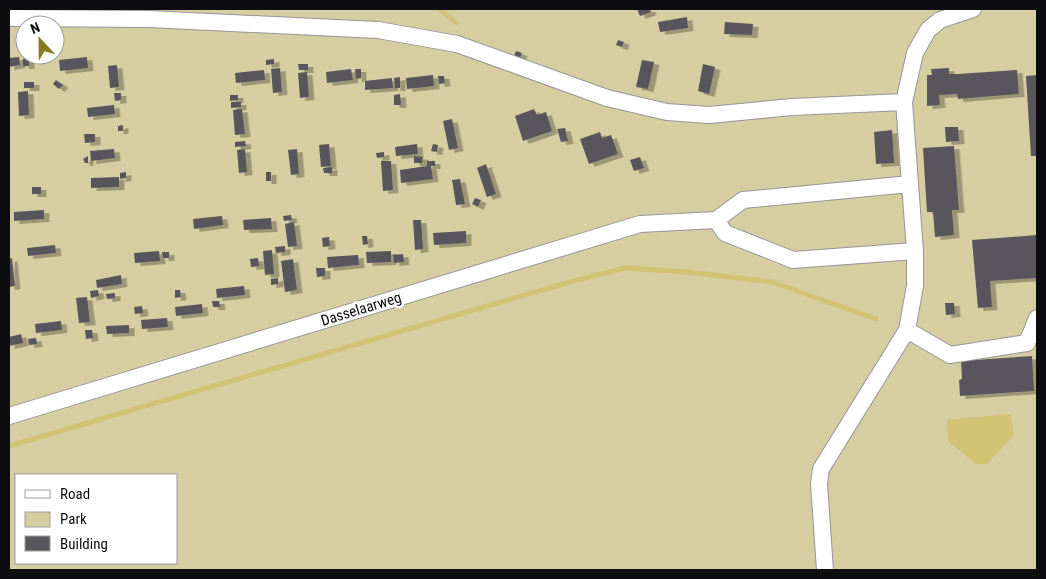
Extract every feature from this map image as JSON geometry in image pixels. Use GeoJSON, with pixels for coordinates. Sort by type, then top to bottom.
{"type":"FeatureCollection","features":[{"type":"Feature","properties":{"kind":"street"},"geometry":{"type":"LineString","coordinates":[[825,570],[819,484],[821,469],[907,330],[915,286],[915,251],[904,102],[915,53],[928,30],[940,20],[973,9]]}},
{"type":"Feature","properties":{"kind":"street"},"geometry":{"type":"LineString","coordinates":[[9,18],[149,19],[378,30],[458,44],[607,98],[668,112],[709,114],[792,107],[904,102]]}},
{"type":"Feature","properties":{"kind":"street"},"geometry":{"type":"LineString","coordinates":[[910,184],[743,200],[716,220],[725,233],[793,260],[915,251]]}},
{"type":"Feature","properties":{"kind":"street","name":"Dasselaarweg"},"geometry":{"type":"LineString","coordinates":[[9,416],[640,224],[716,220]]}},
{"type":"Feature","properties":{"kind":"street"},"geometry":{"type":"LineString","coordinates":[[907,330],[950,355],[1027,343],[1037,318]]}},
{"type":"Feature","properties":{"kind":"green space"},"geometry":{"type":"Polygon","coordinates":[[[9,9],[1037,9],[1037,570],[9,570],[9,9]]]}},
{"type":"Feature","properties":{"kind":"shaded area"},"geometry":{"type":"Polygon","coordinates":[[[436,9],[443,9],[459,23],[456,26],[436,9]]]}},
{"type":"Feature","properties":{"kind":"shaded area"},"geometry":{"type":"Polygon","coordinates":[[[1010,414],[1014,435],[987,464],[976,464],[948,441],[947,420],[1010,414]]]}},
{"type":"Feature","properties":{"kind":"building"},"geometry":{"type":"Polygon","coordinates":[[[637,9],[650,9],[651,12],[640,16],[637,9]]]}},
{"type":"Feature","properties":{"kind":"building"},"geometry":{"type":"Polygon","coordinates":[[[687,17],[688,28],[660,32],[658,22],[687,17]]]}},
{"type":"Feature","properties":{"kind":"building"},"geometry":{"type":"Polygon","coordinates":[[[725,22],[753,24],[752,35],[724,34],[725,22]]]}},
{"type":"Feature","properties":{"kind":"building"},"geometry":{"type":"Polygon","coordinates":[[[618,40],[624,42],[622,47],[616,45],[618,40]]]}},
{"type":"Feature","properties":{"kind":"building"},"geometry":{"type":"Polygon","coordinates":[[[516,51],[522,53],[520,58],[514,56],[516,51]]]}},
{"type":"Feature","properties":{"kind":"building"},"geometry":{"type":"Polygon","coordinates":[[[15,57],[15,65],[20,65],[9,67],[9,58],[15,57]]]}},
{"type":"Feature","properties":{"kind":"building"},"geometry":{"type":"Polygon","coordinates":[[[87,57],[88,68],[60,71],[59,65],[65,65],[65,59],[87,57]]]}},
{"type":"Feature","properties":{"kind":"building"},"geometry":{"type":"Polygon","coordinates":[[[274,59],[274,64],[266,65],[266,60],[274,59]]]}},
{"type":"Feature","properties":{"kind":"building"},"geometry":{"type":"Polygon","coordinates":[[[642,60],[654,62],[648,89],[636,87],[642,60]]]}},
{"type":"Feature","properties":{"kind":"building"},"geometry":{"type":"Polygon","coordinates":[[[298,64],[308,64],[308,70],[299,70],[298,64]]]}},
{"type":"Feature","properties":{"kind":"building"},"geometry":{"type":"Polygon","coordinates":[[[703,64],[715,67],[709,94],[698,91],[703,64]]]}},
{"type":"Feature","properties":{"kind":"building"},"geometry":{"type":"Polygon","coordinates":[[[117,65],[119,87],[110,88],[108,66],[117,65]]]}},
{"type":"Feature","properties":{"kind":"building"},"geometry":{"type":"Polygon","coordinates":[[[280,68],[282,92],[273,93],[271,69],[280,68]]]}},
{"type":"Feature","properties":{"kind":"building"},"geometry":{"type":"Polygon","coordinates":[[[949,68],[949,74],[1017,70],[1019,94],[958,99],[957,94],[939,95],[940,105],[927,106],[927,75],[932,75],[931,69],[949,68]]]}},
{"type":"Feature","properties":{"kind":"building"},"geometry":{"type":"Polygon","coordinates":[[[351,69],[353,80],[327,83],[326,72],[351,69]]]}},
{"type":"Feature","properties":{"kind":"building"},"geometry":{"type":"Polygon","coordinates":[[[355,69],[361,69],[361,78],[356,79],[355,69]]]}},
{"type":"Feature","properties":{"kind":"building"},"geometry":{"type":"Polygon","coordinates":[[[264,70],[265,80],[236,83],[235,73],[264,70]]]}},
{"type":"Feature","properties":{"kind":"building"},"geometry":{"type":"Polygon","coordinates":[[[307,72],[309,97],[300,98],[298,73],[307,72]]]}},
{"type":"Feature","properties":{"kind":"building"},"geometry":{"type":"Polygon","coordinates":[[[433,75],[434,86],[407,89],[406,78],[433,75]]]}},
{"type":"Feature","properties":{"kind":"building"},"geometry":{"type":"Polygon","coordinates":[[[1037,75],[1037,156],[1031,156],[1026,76],[1037,75]]]}},
{"type":"Feature","properties":{"kind":"building"},"geometry":{"type":"Polygon","coordinates":[[[438,76],[444,76],[445,83],[439,84],[438,76]]]}},
{"type":"Feature","properties":{"kind":"building"},"geometry":{"type":"Polygon","coordinates":[[[400,77],[400,88],[395,88],[394,78],[400,77]]]}},
{"type":"Feature","properties":{"kind":"building"},"geometry":{"type":"Polygon","coordinates":[[[392,78],[393,88],[365,90],[365,81],[392,78]]]}},
{"type":"Feature","properties":{"kind":"building"},"geometry":{"type":"Polygon","coordinates":[[[56,80],[63,85],[59,89],[53,84],[56,80]]]}},
{"type":"Feature","properties":{"kind":"building"},"geometry":{"type":"Polygon","coordinates":[[[24,82],[34,82],[34,88],[24,88],[24,82]]]}},
{"type":"Feature","properties":{"kind":"building"},"geometry":{"type":"Polygon","coordinates":[[[28,91],[29,115],[19,116],[18,92],[28,91]]]}},
{"type":"Feature","properties":{"kind":"building"},"geometry":{"type":"Polygon","coordinates":[[[114,93],[121,93],[121,100],[115,101],[114,93]]]}},
{"type":"Feature","properties":{"kind":"building"},"geometry":{"type":"Polygon","coordinates":[[[400,94],[401,105],[394,105],[394,95],[400,94]]]}},
{"type":"Feature","properties":{"kind":"building"},"geometry":{"type":"Polygon","coordinates":[[[230,95],[238,95],[238,100],[230,101],[230,95]]]}},
{"type":"Feature","properties":{"kind":"building"},"geometry":{"type":"Polygon","coordinates":[[[231,102],[241,102],[241,107],[231,108],[231,102]]]}},
{"type":"Feature","properties":{"kind":"building"},"geometry":{"type":"Polygon","coordinates":[[[114,105],[115,114],[88,117],[87,108],[114,105]]]}},
{"type":"Feature","properties":{"kind":"building"},"geometry":{"type":"Polygon","coordinates":[[[242,109],[245,134],[235,135],[233,110],[242,109]]]}},
{"type":"Feature","properties":{"kind":"building"},"geometry":{"type":"Polygon","coordinates":[[[534,109],[537,115],[546,112],[552,131],[523,141],[515,116],[534,109]]]}},
{"type":"Feature","properties":{"kind":"building"},"geometry":{"type":"Polygon","coordinates":[[[452,119],[458,148],[449,150],[443,121],[452,119]]]}},
{"type":"Feature","properties":{"kind":"building"},"geometry":{"type":"Polygon","coordinates":[[[123,125],[123,131],[118,131],[118,126],[123,125]]]}},
{"type":"Feature","properties":{"kind":"building"},"geometry":{"type":"Polygon","coordinates":[[[945,127],[958,127],[959,141],[946,142],[945,127]]]}},
{"type":"Feature","properties":{"kind":"building"},"geometry":{"type":"Polygon","coordinates":[[[565,128],[568,141],[561,142],[557,129],[565,128]]]}},
{"type":"Feature","properties":{"kind":"building"},"geometry":{"type":"Polygon","coordinates":[[[892,130],[894,163],[876,164],[874,132],[892,130]]]}},
{"type":"Feature","properties":{"kind":"building"},"geometry":{"type":"Polygon","coordinates":[[[600,132],[602,138],[611,135],[618,154],[589,164],[580,139],[600,132]]]}},
{"type":"Feature","properties":{"kind":"building"},"geometry":{"type":"Polygon","coordinates":[[[84,134],[95,134],[95,142],[85,143],[84,134]]]}},
{"type":"Feature","properties":{"kind":"building"},"geometry":{"type":"Polygon","coordinates":[[[245,141],[246,146],[235,147],[235,142],[245,141]]]}},
{"type":"Feature","properties":{"kind":"building"},"geometry":{"type":"Polygon","coordinates":[[[329,144],[331,166],[321,167],[319,145],[329,144]]]}},
{"type":"Feature","properties":{"kind":"building"},"geometry":{"type":"Polygon","coordinates":[[[417,144],[418,154],[396,156],[395,147],[417,144]]]}},
{"type":"Feature","properties":{"kind":"building"},"geometry":{"type":"Polygon","coordinates":[[[433,144],[438,145],[437,152],[431,151],[433,144]]]}},
{"type":"Feature","properties":{"kind":"building"},"geometry":{"type":"Polygon","coordinates":[[[954,146],[959,210],[952,210],[954,235],[935,237],[933,212],[927,212],[923,148],[954,146]]]}},
{"type":"Feature","properties":{"kind":"building"},"geometry":{"type":"Polygon","coordinates":[[[114,149],[115,158],[91,161],[90,151],[114,149]]]}},
{"type":"Feature","properties":{"kind":"building"},"geometry":{"type":"Polygon","coordinates":[[[245,149],[247,172],[239,173],[237,150],[245,149]]]}},
{"type":"Feature","properties":{"kind":"building"},"geometry":{"type":"Polygon","coordinates":[[[297,149],[299,174],[291,175],[288,150],[297,149]]]}},
{"type":"Feature","properties":{"kind":"building"},"geometry":{"type":"Polygon","coordinates":[[[384,152],[384,157],[377,158],[376,153],[384,152]]]}},
{"type":"Feature","properties":{"kind":"building"},"geometry":{"type":"Polygon","coordinates":[[[88,156],[88,163],[85,163],[83,159],[88,156]]]}},
{"type":"Feature","properties":{"kind":"building"},"geometry":{"type":"Polygon","coordinates":[[[414,156],[423,157],[422,163],[414,163],[414,156]]]}},
{"type":"Feature","properties":{"kind":"building"},"geometry":{"type":"Polygon","coordinates":[[[640,157],[644,168],[634,171],[630,160],[640,157]]]}},
{"type":"Feature","properties":{"kind":"building"},"geometry":{"type":"Polygon","coordinates":[[[381,161],[391,161],[393,190],[383,191],[381,161]]]}},
{"type":"Feature","properties":{"kind":"building"},"geometry":{"type":"Polygon","coordinates":[[[427,161],[435,161],[435,166],[431,166],[433,179],[401,183],[400,170],[427,166],[427,161]]]}},
{"type":"Feature","properties":{"kind":"building"},"geometry":{"type":"Polygon","coordinates":[[[486,164],[496,194],[487,197],[477,168],[486,164]]]}},
{"type":"Feature","properties":{"kind":"building"},"geometry":{"type":"Polygon","coordinates":[[[332,167],[332,173],[324,173],[323,168],[332,167]]]}},
{"type":"Feature","properties":{"kind":"building"},"geometry":{"type":"Polygon","coordinates":[[[126,172],[126,178],[120,179],[120,173],[126,172]]]}},
{"type":"Feature","properties":{"kind":"building"},"geometry":{"type":"Polygon","coordinates":[[[266,172],[271,172],[271,181],[266,181],[266,172]]]}},
{"type":"Feature","properties":{"kind":"building"},"geometry":{"type":"Polygon","coordinates":[[[119,177],[119,187],[91,188],[91,178],[119,177]]]}},
{"type":"Feature","properties":{"kind":"building"},"geometry":{"type":"Polygon","coordinates":[[[460,179],[465,204],[456,205],[452,180],[460,179]]]}},
{"type":"Feature","properties":{"kind":"building"},"geometry":{"type":"Polygon","coordinates":[[[32,187],[41,187],[41,194],[32,194],[32,187]]]}},
{"type":"Feature","properties":{"kind":"building"},"geometry":{"type":"Polygon","coordinates":[[[475,198],[481,200],[478,207],[472,204],[475,198]]]}},
{"type":"Feature","properties":{"kind":"building"},"geometry":{"type":"Polygon","coordinates":[[[44,210],[44,219],[14,221],[14,212],[44,210]]]}},
{"type":"Feature","properties":{"kind":"building"},"geometry":{"type":"Polygon","coordinates":[[[291,215],[292,220],[284,221],[283,216],[291,215]]]}},
{"type":"Feature","properties":{"kind":"building"},"geometry":{"type":"Polygon","coordinates":[[[222,216],[223,225],[194,229],[193,219],[222,216]]]}},
{"type":"Feature","properties":{"kind":"building"},"geometry":{"type":"Polygon","coordinates":[[[271,218],[272,229],[244,230],[243,220],[271,218]]]}},
{"type":"Feature","properties":{"kind":"building"},"geometry":{"type":"Polygon","coordinates":[[[413,220],[421,220],[423,249],[415,250],[413,220]]]}},
{"type":"Feature","properties":{"kind":"building"},"geometry":{"type":"Polygon","coordinates":[[[294,222],[297,246],[288,247],[285,224],[294,222]]]}},
{"type":"Feature","properties":{"kind":"building"},"geometry":{"type":"Polygon","coordinates":[[[466,231],[466,243],[434,245],[433,233],[466,231]]]}},
{"type":"Feature","properties":{"kind":"building"},"geometry":{"type":"Polygon","coordinates":[[[1037,235],[1037,278],[990,281],[992,307],[978,308],[972,240],[1037,235]]]}},
{"type":"Feature","properties":{"kind":"building"},"geometry":{"type":"Polygon","coordinates":[[[362,236],[367,236],[368,244],[363,245],[362,236]]]}},
{"type":"Feature","properties":{"kind":"building"},"geometry":{"type":"Polygon","coordinates":[[[329,237],[330,246],[323,247],[322,238],[329,237]]]}},
{"type":"Feature","properties":{"kind":"building"},"geometry":{"type":"Polygon","coordinates":[[[55,245],[56,253],[28,256],[27,248],[55,245]]]}},
{"type":"Feature","properties":{"kind":"building"},"geometry":{"type":"Polygon","coordinates":[[[285,246],[285,252],[276,253],[275,247],[285,246]]]}},
{"type":"Feature","properties":{"kind":"building"},"geometry":{"type":"Polygon","coordinates":[[[272,250],[274,274],[265,275],[263,251],[272,250]]]}},
{"type":"Feature","properties":{"kind":"building"},"geometry":{"type":"Polygon","coordinates":[[[159,251],[160,261],[135,263],[134,253],[159,251]]]}},
{"type":"Feature","properties":{"kind":"building"},"geometry":{"type":"Polygon","coordinates":[[[391,251],[391,262],[367,263],[366,252],[391,251]]]}},
{"type":"Feature","properties":{"kind":"building"},"geometry":{"type":"Polygon","coordinates":[[[162,252],[169,252],[169,258],[163,258],[162,252]]]}},
{"type":"Feature","properties":{"kind":"building"},"geometry":{"type":"Polygon","coordinates":[[[403,254],[404,262],[394,263],[393,255],[403,254]]]}},
{"type":"Feature","properties":{"kind":"building"},"geometry":{"type":"Polygon","coordinates":[[[358,255],[359,265],[328,268],[327,257],[358,255]]]}},
{"type":"Feature","properties":{"kind":"building"},"geometry":{"type":"Polygon","coordinates":[[[12,258],[15,286],[9,287],[9,259],[12,258]]]}},
{"type":"Feature","properties":{"kind":"building"},"geometry":{"type":"Polygon","coordinates":[[[258,258],[259,266],[251,267],[250,259],[258,258]]]}},
{"type":"Feature","properties":{"kind":"building"},"geometry":{"type":"Polygon","coordinates":[[[293,259],[297,290],[285,292],[281,261],[293,259]]]}},
{"type":"Feature","properties":{"kind":"building"},"geometry":{"type":"Polygon","coordinates":[[[316,268],[325,268],[325,276],[317,277],[316,268]]]}},
{"type":"Feature","properties":{"kind":"building"},"geometry":{"type":"Polygon","coordinates":[[[121,275],[122,284],[97,288],[96,280],[121,275]]]}},
{"type":"Feature","properties":{"kind":"building"},"geometry":{"type":"Polygon","coordinates":[[[278,278],[278,284],[271,285],[271,279],[278,278]]]}},
{"type":"Feature","properties":{"kind":"building"},"geometry":{"type":"Polygon","coordinates":[[[244,286],[245,295],[217,298],[216,289],[244,286]]]}},
{"type":"Feature","properties":{"kind":"building"},"geometry":{"type":"Polygon","coordinates":[[[98,290],[99,296],[91,298],[90,291],[98,290]]]}},
{"type":"Feature","properties":{"kind":"building"},"geometry":{"type":"Polygon","coordinates":[[[175,290],[180,290],[181,297],[175,298],[175,290]]]}},
{"type":"Feature","properties":{"kind":"building"},"geometry":{"type":"Polygon","coordinates":[[[115,293],[115,298],[107,299],[106,294],[115,293]]]}},
{"type":"Feature","properties":{"kind":"building"},"geometry":{"type":"Polygon","coordinates":[[[87,297],[90,322],[79,323],[76,298],[87,297]]]}},
{"type":"Feature","properties":{"kind":"building"},"geometry":{"type":"Polygon","coordinates":[[[212,301],[219,301],[220,307],[213,307],[212,301]]]}},
{"type":"Feature","properties":{"kind":"building"},"geometry":{"type":"Polygon","coordinates":[[[945,303],[954,303],[955,314],[946,315],[945,303]]]}},
{"type":"Feature","properties":{"kind":"building"},"geometry":{"type":"Polygon","coordinates":[[[202,304],[203,313],[176,316],[175,307],[202,304]]]}},
{"type":"Feature","properties":{"kind":"building"},"geometry":{"type":"Polygon","coordinates":[[[142,306],[143,313],[135,314],[134,307],[142,306]]]}},
{"type":"Feature","properties":{"kind":"building"},"geometry":{"type":"Polygon","coordinates":[[[167,318],[168,327],[142,329],[141,320],[167,318]]]}},
{"type":"Feature","properties":{"kind":"building"},"geometry":{"type":"Polygon","coordinates":[[[61,321],[62,330],[36,333],[35,324],[61,321]]]}},
{"type":"Feature","properties":{"kind":"building"},"geometry":{"type":"Polygon","coordinates":[[[129,325],[129,333],[107,334],[106,326],[129,325]]]}},
{"type":"Feature","properties":{"kind":"building"},"geometry":{"type":"Polygon","coordinates":[[[85,330],[92,330],[93,338],[86,339],[85,330]]]}},
{"type":"Feature","properties":{"kind":"building"},"geometry":{"type":"Polygon","coordinates":[[[21,334],[23,343],[9,346],[9,337],[21,334]]]}},
{"type":"Feature","properties":{"kind":"building"},"geometry":{"type":"Polygon","coordinates":[[[36,338],[37,344],[29,345],[28,339],[36,338]]]}},
{"type":"Feature","properties":{"kind":"building"},"geometry":{"type":"Polygon","coordinates":[[[1032,356],[1034,391],[960,396],[959,380],[962,379],[961,361],[1032,356]]]}},
{"type":"Feature","properties":{"kind":"waterway"},"geometry":{"type":"LineString","coordinates":[[9,446],[566,283],[625,268],[688,272],[772,282],[876,319]]}}]}
